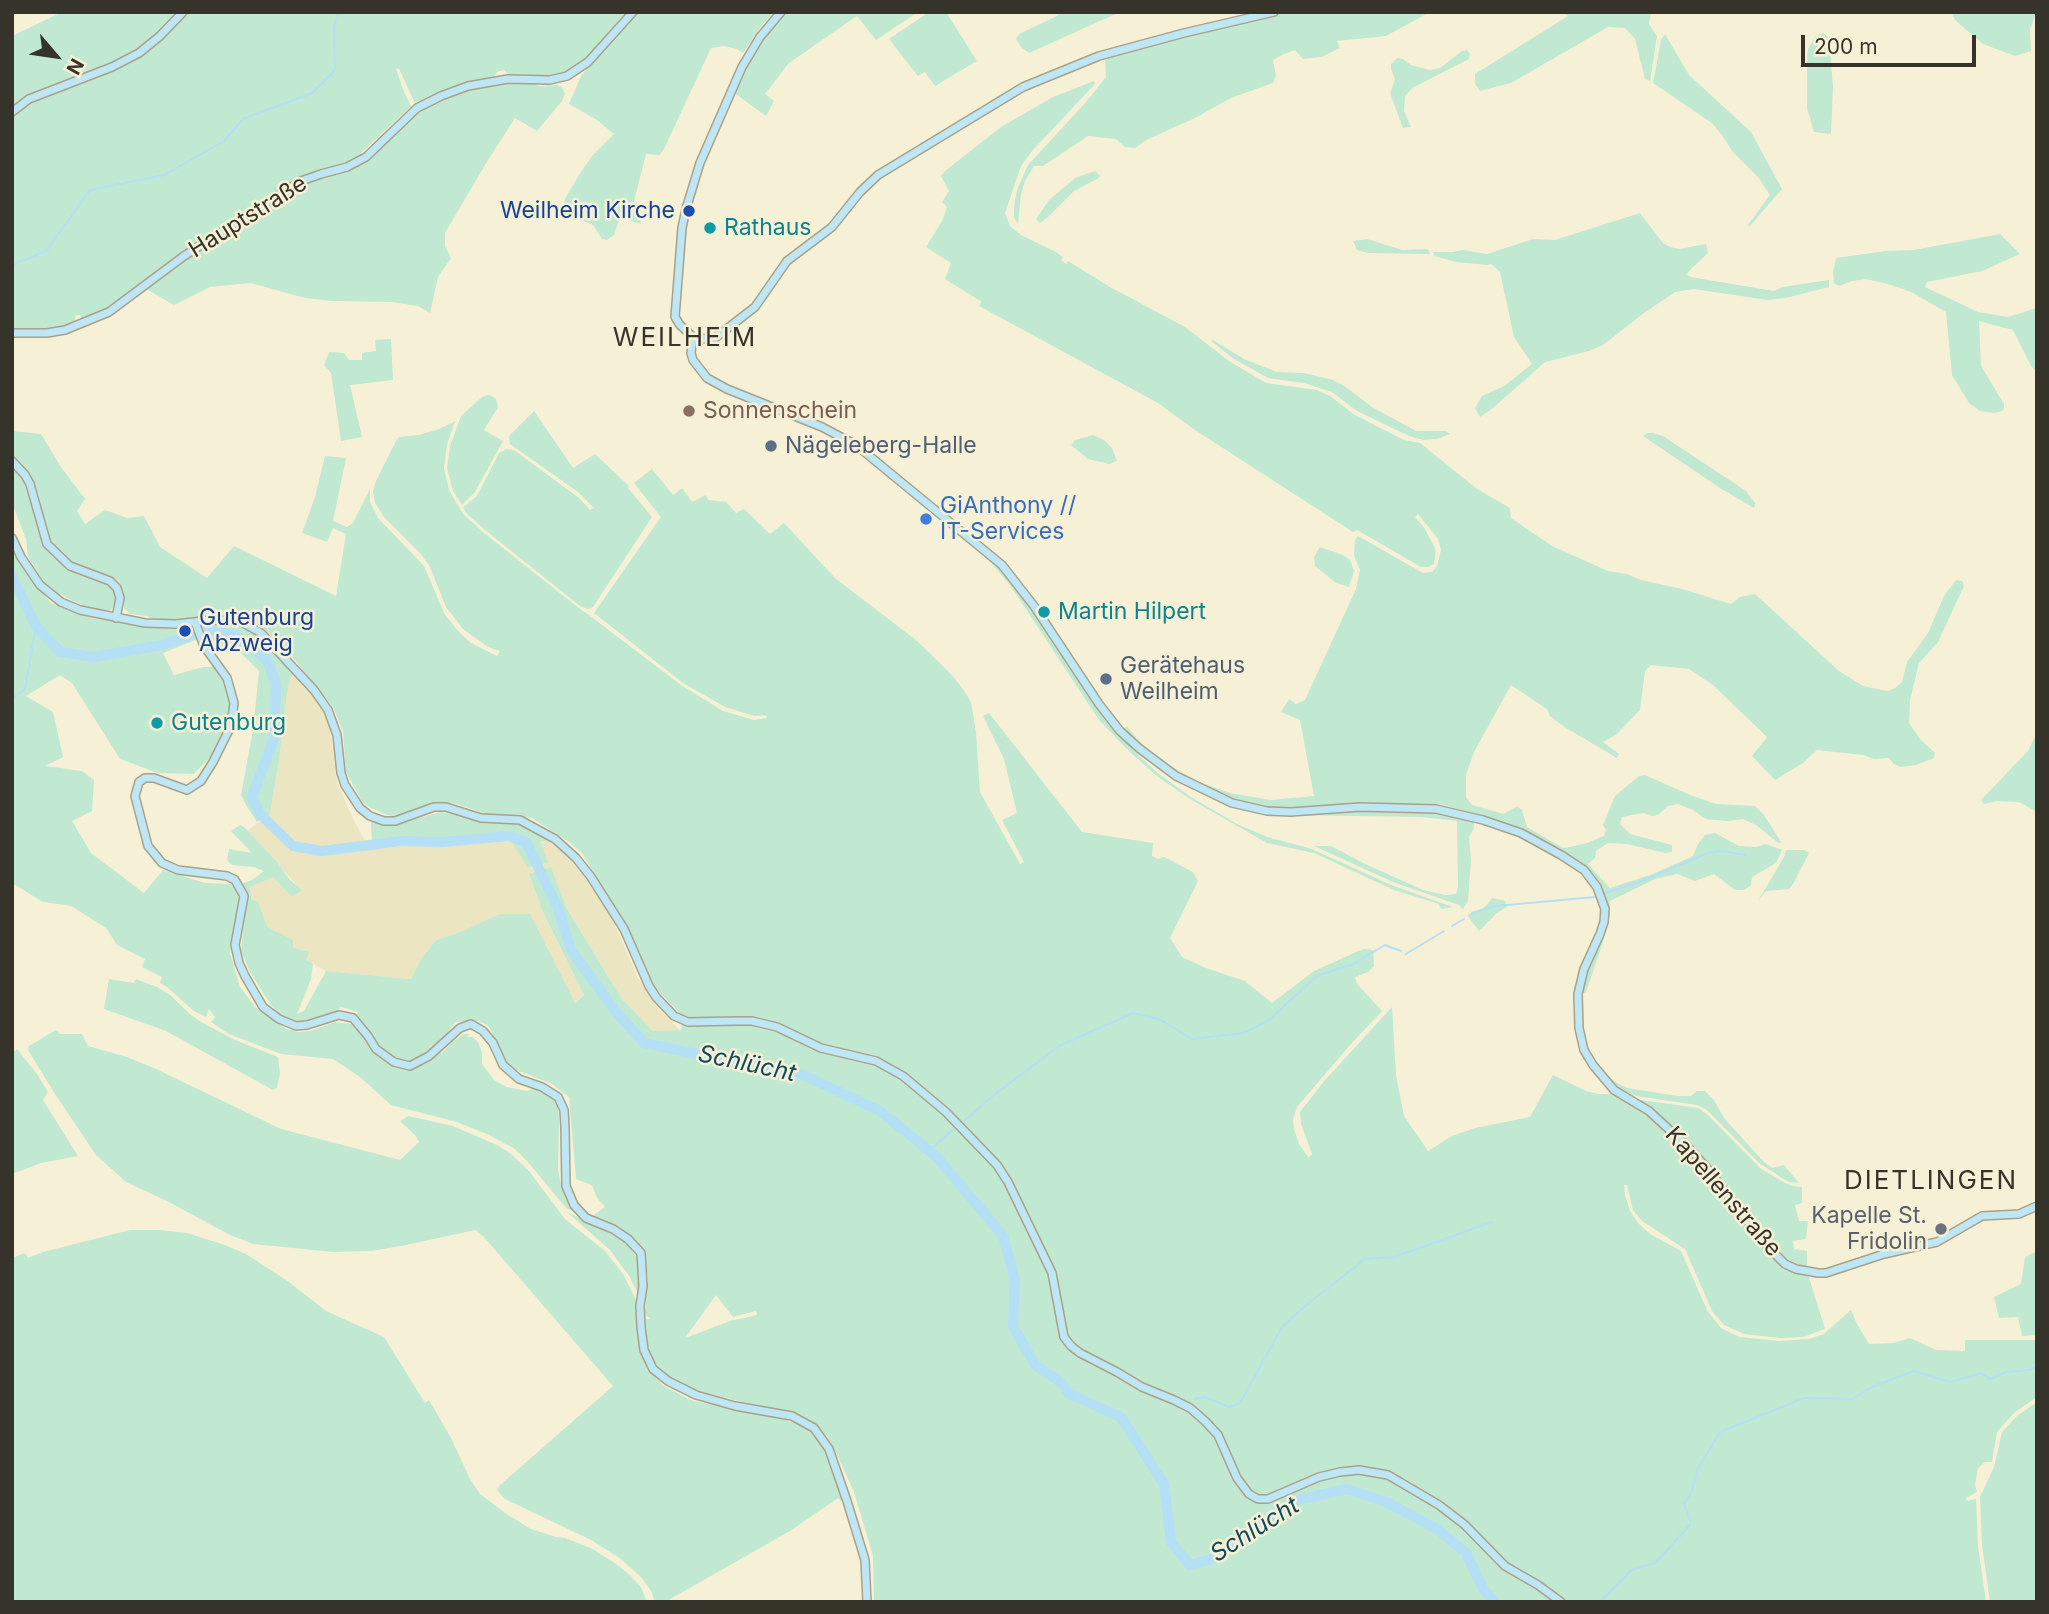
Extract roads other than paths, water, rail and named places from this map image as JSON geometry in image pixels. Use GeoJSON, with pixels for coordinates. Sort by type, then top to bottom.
{"type":"FeatureCollection","features":[{"type":"Feature","properties":{"kind":"street"},"geometry":{"type":"LineString","coordinates":[[12,112],[29,99],[112,67],[139,53],[183,12]]}},
{"type":"Feature","properties":{"kind":"street","name":"Hauptstraße"},"geometry":{"type":"LineString","coordinates":[[12,332],[65,330],[109,312],[184,256],[301,181],[347,167],[366,157],[416,108],[468,86],[509,79],[561,78],[588,62],[633,12]]}},
{"type":"Feature","properties":{"kind":"street"},"geometry":{"type":"LineString","coordinates":[[781,12],[760,37],[742,67],[699,163],[686,209],[675,317],[693,337],[708,340],[715,338],[755,307],[787,261],[832,227],[860,192],[878,175],[987,107],[1046,76],[1099,56],[1274,12]]}},
{"type":"Feature","properties":{"kind":"street","name":"Kapellenstraße"},"geometry":{"type":"LineString","coordinates":[[693,337],[691,354],[707,378],[727,389],[822,427],[856,445],[1002,565],[1034,606],[1119,731],[1176,776],[1232,803],[1268,811],[1360,807],[1436,809],[1483,820],[1521,834],[1584,870],[1597,887],[1605,908],[1600,934],[1584,969],[1578,994],[1578,1028],[1584,1049],[1593,1065],[1614,1090],[1649,1111],[1688,1147],[1768,1247],[1785,1264],[1796,1269],[1826,1273],[1884,1254],[1937,1242],[1982,1216],[2019,1214],[2037,1206]]}},
{"type":"Feature","properties":{"kind":"street"},"geometry":{"type":"LineString","coordinates":[[12,461],[30,484],[47,544],[69,566],[110,581],[117,588],[120,598],[116,618]]}},
{"type":"Feature","properties":{"kind":"street"},"geometry":{"type":"LineString","coordinates":[[12,538],[40,586],[80,610],[116,618],[176,624],[240,621],[261,633],[314,690],[328,710],[337,735],[341,774],[345,785],[360,808],[370,816],[384,821],[395,821],[434,807],[446,807],[481,818],[520,820],[541,830],[566,848],[584,867],[604,896],[624,929],[649,986],[674,1016],[688,1023],[744,1021],[777,1027],[821,1048],[876,1061],[922,1091],[946,1112],[996,1165],[1008,1182],[1052,1273],[1065,1337],[1071,1346],[1142,1387],[1190,1408],[1205,1420],[1218,1435],[1237,1478],[1249,1494],[1258,1499],[1269,1499],[1319,1477],[1340,1472],[1359,1470],[1388,1475],[1439,1505],[1465,1525],[1505,1566],[1561,1602]]}},
{"type":"Feature","properties":{"kind":"street"},"geometry":{"type":"LineString","coordinates":[[195,625],[204,646],[227,678],[234,703],[232,718],[214,762],[201,781],[187,790],[154,778],[145,778],[139,782],[135,796],[148,846],[162,863],[178,870],[227,876],[235,880],[244,895],[235,945],[239,963],[263,1007],[279,1019],[296,1026],[307,1026],[340,1015],[353,1018],[376,1049],[394,1062],[410,1066],[429,1056],[460,1028],[471,1024],[483,1031],[493,1043],[503,1065],[519,1079],[542,1087],[558,1097],[564,1110],[566,1186],[574,1205],[586,1218],[628,1238],[640,1253],[643,1276],[641,1327],[644,1350],[653,1369],[668,1381],[696,1395],[735,1406],[792,1416],[814,1428],[829,1449],[855,1524],[865,1560],[867,1602]]}},
{"type":"Feature","properties":{"kind":"waterway"},"geometry":{"type":"LineString","coordinates":[[12,265],[46,251],[90,190],[164,175],[224,141],[243,119],[312,93],[335,70],[334,27],[339,12]]}},
{"type":"Feature","properties":{"kind":"waterway","name":"Schlücht"},"geometry":{"type":"LineString","coordinates":[[12,576],[36,626],[60,652],[94,657],[162,645],[209,629],[235,635],[267,660],[276,684],[274,738],[252,797],[259,813],[293,846],[322,851],[402,841],[443,842],[509,836],[526,842],[558,908],[571,950],[616,1012],[644,1043],[738,1063],[795,1071],[880,1111],[937,1157],[1003,1236],[1015,1279],[1013,1326],[1035,1365],[1062,1383],[1069,1394],[1121,1417],[1164,1484],[1171,1542],[1190,1565],[1218,1557],[1293,1501],[1347,1489],[1386,1502],[1437,1529],[1466,1553],[1483,1589],[1495,1602]]}},
{"type":"Feature","properties":{"kind":"waterway"},"geometry":{"type":"LineString","coordinates":[[12,699],[25,689],[36,626]]}},
{"type":"Feature","properties":{"kind":"waterway"},"geometry":{"type":"LineString","coordinates":[[1605,893],[1642,881],[1708,853],[1721,851],[1746,855]]}},
{"type":"Feature","properties":{"kind":"waterway"},"geometry":{"type":"LineString","coordinates":[[1472,913],[1496,906],[1595,897]]}},
{"type":"Feature","properties":{"kind":"waterway"},"geometry":{"type":"LineString","coordinates":[[1452,926],[1464,919]]}},
{"type":"Feature","properties":{"kind":"waterway"},"geometry":{"type":"LineString","coordinates":[[1406,954],[1444,931]]}},
{"type":"Feature","properties":{"kind":"waterway"},"geometry":{"type":"LineString","coordinates":[[964,1121],[1059,1046],[1133,1013],[1159,1019],[1192,1039],[1244,1033],[1269,1020],[1317,976],[1353,964],[1385,945],[1401,951]]}},
{"type":"Feature","properties":{"kind":"waterway"},"geometry":{"type":"LineString","coordinates":[[929,1151],[955,1128]]}},
{"type":"Feature","properties":{"kind":"waterway"},"geometry":{"type":"LineString","coordinates":[[1194,1399],[1205,1397],[1229,1407],[1240,1403],[1282,1327],[1365,1259],[1394,1257],[1492,1222]]}},
{"type":"Feature","properties":{"kind":"waterway"},"geometry":{"type":"LineString","coordinates":[[1600,1602],[1631,1570],[1655,1563],[1691,1524],[1684,1503],[1692,1492],[1697,1470],[1720,1432],[1804,1398],[1852,1399],[1872,1387],[1914,1371],[1950,1382],[1981,1373],[1990,1379],[2006,1372],[2029,1370],[2037,1366]]}},
{"type":"Feature","properties":{"kind":"place","name":"Weilheim Kirche"},"geometry":{"type":"Point","coordinates":[689,211]}},
{"type":"Feature","properties":{"kind":"place","name":"Rathaus"},"geometry":{"type":"Point","coordinates":[710,228]}},
{"type":"Feature","properties":{"kind":"place","name":"Sonnenschein"},"geometry":{"type":"Point","coordinates":[689,411]}},
{"type":"Feature","properties":{"kind":"place","name":"Nägeleberg-Halle"},"geometry":{"type":"Point","coordinates":[771,446]}},
{"type":"Feature","properties":{"kind":"place","name":"GiAnthony // IT-Services"},"geometry":{"type":"Point","coordinates":[926,519]}},
{"type":"Feature","properties":{"kind":"place","name":"Martin Hilpert"},"geometry":{"type":"Point","coordinates":[1044,612]}},
{"type":"Feature","properties":{"kind":"place","name":"Gutenburg Abzweig"},"geometry":{"type":"Point","coordinates":[185,631]}},
{"type":"Feature","properties":{"kind":"place","name":"Gerätehaus Weilheim"},"geometry":{"type":"Point","coordinates":[1106,679]}},
{"type":"Feature","properties":{"kind":"place","name":"Gutenburg"},"geometry":{"type":"Point","coordinates":[157,723]}},
{"type":"Feature","properties":{"kind":"place","name":"Kapelle St. Fridolin"},"geometry":{"type":"Point","coordinates":[1941,1229]}},
{"type":"Feature","properties":{"kind":"district","name":"WEILHEIM"},"geometry":{"type":"Point","coordinates":[685,338]}},
{"type":"Feature","properties":{"kind":"district","name":"DIETLINGEN"},"geometry":{"type":"Point","coordinates":[1931,1181]}}]}
